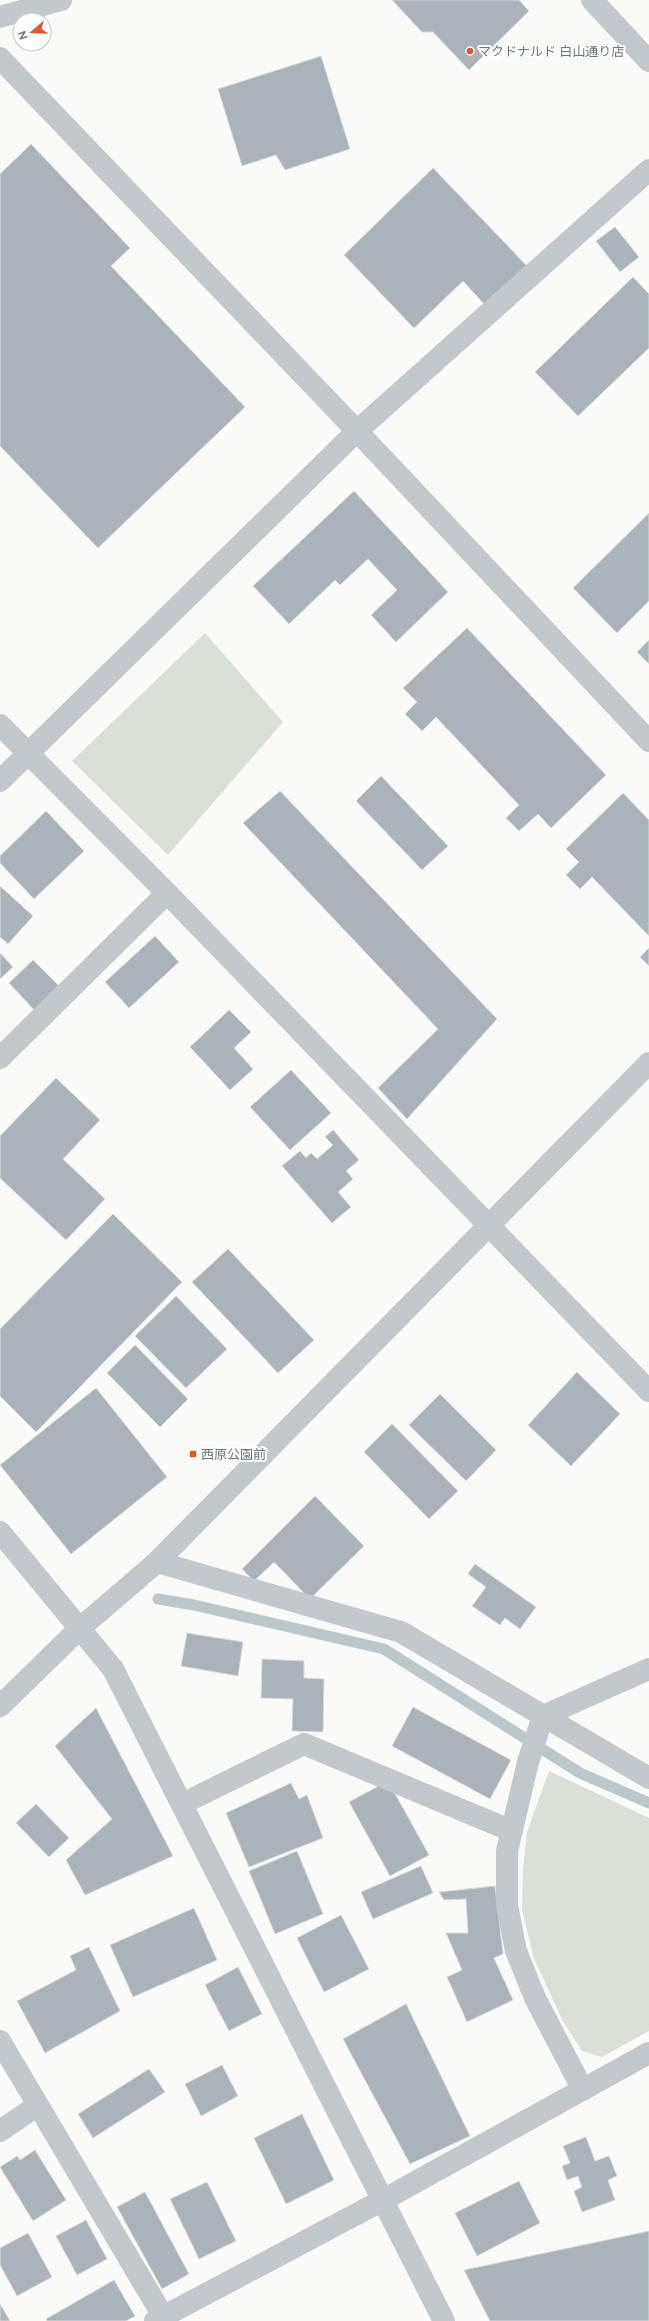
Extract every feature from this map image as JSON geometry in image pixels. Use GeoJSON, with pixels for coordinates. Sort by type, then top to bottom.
{"type":"FeatureCollection","features":[{"type":"Feature","properties":{"kind":"street"},"geometry":{"type":"LineString","coordinates":[[0,17],[61,0]]}},
{"type":"Feature","properties":{"kind":"street"},"geometry":{"type":"LineString","coordinates":[[592,0],[649,61]]}},
{"type":"Feature","properties":{"kind":"street"},"geometry":{"type":"LineString","coordinates":[[0,58],[357,431],[649,741]]}},
{"type":"Feature","properties":{"kind":"street"},"geometry":{"type":"LineString","coordinates":[[0,781],[357,431],[649,170]]}},
{"type":"Feature","properties":{"kind":"street"},"geometry":{"type":"LineString","coordinates":[[0,725],[167,893],[649,1391]]}},
{"type":"Feature","properties":{"kind":"street"},"geometry":{"type":"LineString","coordinates":[[0,1058],[167,893]]}},
{"type":"Feature","properties":{"kind":"street"},"geometry":{"type":"LineString","coordinates":[[0,1706],[79,1629],[157,1562],[649,1063]]}},
{"type":"Feature","properties":{"kind":"street"},"geometry":{"type":"LineString","coordinates":[[0,1532],[79,1629],[114,1669],[444,2321]]}},
{"type":"Feature","properties":{"kind":"street"},"geometry":{"type":"LineString","coordinates":[[157,1562],[401,1632],[649,1778]]}},
{"type":"Feature","properties":{"kind":"street"},"geometry":{"type":"LineString","coordinates":[[583,2090],[535,1998],[516,1950],[507,1906],[507,1852],[528,1762],[543,1716],[649,1669]]}},
{"type":"Feature","properties":{"kind":"street"},"geometry":{"type":"LineString","coordinates":[[182,1804],[304,1744],[512,1831]]}},
{"type":"Feature","properties":{"kind":"street"},"geometry":{"type":"LineString","coordinates":[[0,2041],[38,2105],[159,2319],[383,2200],[649,2053]]}},
{"type":"Feature","properties":{"kind":"street"},"geometry":{"type":"LineString","coordinates":[[0,2131],[38,2105]]}},
{"type":"Feature","properties":{"kind":"shaded area"},"geometry":{"type":"Polygon","coordinates":[[[205,633],[283,722],[168,855],[72,761],[205,633]]]}},
{"type":"Feature","properties":{"kind":"shaded area"},"geometry":{"type":"Polygon","coordinates":[[[549,1771],[649,1818],[649,2031],[602,2057],[582,2051],[564,2023],[534,1959],[522,1910],[523,1869],[527,1832],[549,1771]]]}},
{"type":"Feature","properties":{"kind":"building","name":"マクドナルド 白山通り店"},"geometry":{"type":"Polygon","coordinates":[[[392,0],[519,0],[529,11],[469,70],[433,32],[422,32],[392,0]]]}},
{"type":"Feature","properties":{"kind":"building"},"geometry":{"type":"Polygon","coordinates":[[[321,56],[350,149],[285,170],[276,155],[242,166],[218,89],[321,56]]]}},
{"type":"Feature","properties":{"kind":"building"},"geometry":{"type":"Polygon","coordinates":[[[31,144],[130,248],[111,266],[245,407],[98,548],[0,446],[0,174],[31,144]]]}},
{"type":"Feature","properties":{"kind":"building"},"geometry":{"type":"Polygon","coordinates":[[[433,168],[527,266],[486,306],[463,281],[414,328],[344,255],[433,168]]]}},
{"type":"Feature","properties":{"kind":"building"},"geometry":{"type":"Polygon","coordinates":[[[615,227],[639,257],[620,272],[596,241],[615,227]]]}},
{"type":"Feature","properties":{"kind":"building"},"geometry":{"type":"Polygon","coordinates":[[[633,277],[649,294],[649,348],[578,416],[535,372],[633,277]]]}},
{"type":"Feature","properties":{"kind":"building"},"geometry":{"type":"Polygon","coordinates":[[[354,491],[448,592],[396,642],[371,615],[397,590],[368,559],[340,585],[335,580],[289,624],[253,586],[354,491]]]}},
{"type":"Feature","properties":{"kind":"building"},"geometry":{"type":"Polygon","coordinates":[[[649,513],[649,601],[617,633],[573,588],[649,513]]]}},
{"type":"Feature","properties":{"kind":"building"},"geometry":{"type":"Polygon","coordinates":[[[467,628],[606,775],[551,828],[538,814],[519,831],[506,818],[519,805],[436,717],[422,731],[405,714],[417,702],[403,688],[467,628]]]}},
{"type":"Feature","properties":{"kind":"building"},"geometry":{"type":"Polygon","coordinates":[[[649,640],[649,664],[637,652],[649,640]]]}},
{"type":"Feature","properties":{"kind":"building"},"geometry":{"type":"Polygon","coordinates":[[[381,776],[448,846],[422,870],[356,801],[381,776]]]}},
{"type":"Feature","properties":{"kind":"building"},"geometry":{"type":"Polygon","coordinates":[[[280,791],[497,1019],[407,1119],[378,1088],[438,1029],[243,823],[280,791]]]}},
{"type":"Feature","properties":{"kind":"building"},"geometry":{"type":"Polygon","coordinates":[[[623,793],[649,820],[649,936],[592,877],[580,889],[566,875],[579,862],[566,849],[623,793]]]}},
{"type":"Feature","properties":{"kind":"building"},"geometry":{"type":"Polygon","coordinates":[[[46,811],[84,851],[34,899],[0,863],[0,856],[46,811]]]}},
{"type":"Feature","properties":{"kind":"building"},"geometry":{"type":"Polygon","coordinates":[[[0,886],[33,916],[8,944],[0,937],[0,886]]]}},
{"type":"Feature","properties":{"kind":"building"},"geometry":{"type":"Polygon","coordinates":[[[155,936],[179,962],[129,1008],[105,982],[155,936]]]}},
{"type":"Feature","properties":{"kind":"building"},"geometry":{"type":"Polygon","coordinates":[[[649,948],[649,966],[640,957],[649,948]]]}},
{"type":"Feature","properties":{"kind":"building"},"geometry":{"type":"Polygon","coordinates":[[[0,953],[13,967],[0,979],[0,953]]]}},
{"type":"Feature","properties":{"kind":"building"},"geometry":{"type":"Polygon","coordinates":[[[33,960],[62,989],[37,1013],[9,983],[33,960]]]}},
{"type":"Feature","properties":{"kind":"building"},"geometry":{"type":"Polygon","coordinates":[[[229,1010],[251,1032],[234,1048],[253,1069],[230,1090],[190,1047],[229,1010]]]}},
{"type":"Feature","properties":{"kind":"building"},"geometry":{"type":"Polygon","coordinates":[[[291,1070],[331,1113],[290,1150],[250,1107],[291,1070]]]}},
{"type":"Feature","properties":{"kind":"building"},"geometry":{"type":"Polygon","coordinates":[[[56,1078],[100,1120],[63,1159],[105,1199],[66,1240],[0,1178],[0,1136],[56,1078]]]}},
{"type":"Feature","properties":{"kind":"building"},"geometry":{"type":"Polygon","coordinates":[[[333,1130],[359,1160],[346,1171],[353,1179],[338,1192],[351,1207],[332,1223],[282,1166],[300,1151],[306,1158],[311,1153],[317,1159],[333,1145],[325,1137],[333,1130]]]}},
{"type":"Feature","properties":{"kind":"building"},"geometry":{"type":"Polygon","coordinates":[[[113,1214],[182,1282],[36,1432],[0,1396],[0,1329],[113,1214]]]}},
{"type":"Feature","properties":{"kind":"building"},"geometry":{"type":"Polygon","coordinates":[[[228,1249],[314,1340],[278,1373],[192,1282],[228,1249]]]}},
{"type":"Feature","properties":{"kind":"building"},"geometry":{"type":"Polygon","coordinates":[[[176,1296],[227,1349],[186,1388],[135,1336],[176,1296]]]}},
{"type":"Feature","properties":{"kind":"building"},"geometry":{"type":"Polygon","coordinates":[[[135,1345],[188,1399],[160,1427],[107,1373],[135,1345]]]}},
{"type":"Feature","properties":{"kind":"building"},"geometry":{"type":"Polygon","coordinates":[[[577,1372],[620,1414],[571,1466],[528,1425],[577,1372]]]}},
{"type":"Feature","properties":{"kind":"building"},"geometry":{"type":"Polygon","coordinates":[[[96,1388],[167,1477],[71,1554],[0,1465],[96,1388]]]}},
{"type":"Feature","properties":{"kind":"building"},"geometry":{"type":"Polygon","coordinates":[[[440,1394],[496,1450],[466,1481],[409,1425],[440,1394]]]}},
{"type":"Feature","properties":{"kind":"building"},"geometry":{"type":"Polygon","coordinates":[[[392,1424],[458,1491],[429,1519],[364,1452],[392,1424]]]}},
{"type":"Feature","properties":{"kind":"building"},"geometry":{"type":"Polygon","coordinates":[[[315,1496],[364,1546],[310,1599],[274,1562],[254,1581],[242,1569],[315,1496]]]}},
{"type":"Feature","properties":{"kind":"building"},"geometry":{"type":"Polygon","coordinates":[[[475,1564],[536,1607],[520,1629],[505,1618],[500,1625],[472,1606],[486,1587],[468,1574],[475,1564]]]}},
{"type":"Feature","properties":{"kind":"building"},"geometry":{"type":"Polygon","coordinates":[[[187,1633],[243,1642],[238,1676],[181,1666],[187,1633]]]}},
{"type":"Feature","properties":{"kind":"building"},"geometry":{"type":"Polygon","coordinates":[[[262,1659],[304,1661],[304,1678],[324,1679],[323,1732],[292,1731],[293,1699],[261,1698],[262,1659]]]}},
{"type":"Feature","properties":{"kind":"building"},"geometry":{"type":"Polygon","coordinates":[[[413,1707],[511,1760],[490,1799],[392,1746],[413,1707]]]}},
{"type":"Feature","properties":{"kind":"building"},"geometry":{"type":"Polygon","coordinates":[[[96,1708],[173,1856],[85,1895],[66,1860],[112,1819],[55,1746],[96,1708]]]}},
{"type":"Feature","properties":{"kind":"building"},"geometry":{"type":"Polygon","coordinates":[[[388,1781],[429,1855],[390,1876],[349,1802],[388,1781]]]}},
{"type":"Feature","properties":{"kind":"building"},"geometry":{"type":"Polygon","coordinates":[[[291,1783],[299,1799],[307,1795],[323,1838],[249,1867],[226,1813],[291,1783]]]}},
{"type":"Feature","properties":{"kind":"building"},"geometry":{"type":"Polygon","coordinates":[[[36,1804],[69,1838],[49,1857],[16,1823],[36,1804]]]}},
{"type":"Feature","properties":{"kind":"building"},"geometry":{"type":"Polygon","coordinates":[[[297,1851],[323,1914],[275,1934],[249,1871],[297,1851]]]}},
{"type":"Feature","properties":{"kind":"building"},"geometry":{"type":"Polygon","coordinates":[[[421,1866],[433,1893],[373,1919],[361,1892],[421,1866]]]}},
{"type":"Feature","properties":{"kind":"building"},"geometry":{"type":"Polygon","coordinates":[[[495,1886],[503,1954],[494,1958],[513,2000],[467,2022],[447,1977],[462,1970],[446,1933],[468,1933],[466,1899],[444,1900],[439,1892],[495,1886]]]}},
{"type":"Feature","properties":{"kind":"building"},"geometry":{"type":"Polygon","coordinates":[[[194,1908],[217,1960],[133,1997],[110,1945],[194,1908]]]}},
{"type":"Feature","properties":{"kind":"building"},"geometry":{"type":"Polygon","coordinates":[[[341,1915],[369,1969],[324,1992],[297,1938],[341,1915]]]}},
{"type":"Feature","properties":{"kind":"building"},"geometry":{"type":"Polygon","coordinates":[[[89,1947],[120,2011],[45,2053],[17,2001],[76,1970],[70,1956],[89,1947]]]}},
{"type":"Feature","properties":{"kind":"building"},"geometry":{"type":"Polygon","coordinates":[[[238,1967],[262,2014],[229,2031],[205,1985],[238,1967]]]}},
{"type":"Feature","properties":{"kind":"building"},"geometry":{"type":"Polygon","coordinates":[[[406,2004],[470,2136],[410,2164],[343,2039],[406,2004]]]}},
{"type":"Feature","properties":{"kind":"building"},"geometry":{"type":"Polygon","coordinates":[[[222,2065],[238,2096],[201,2116],[185,2084],[222,2065]]]}},
{"type":"Feature","properties":{"kind":"building"},"geometry":{"type":"Polygon","coordinates":[[[149,2069],[165,2092],[93,2138],[78,2114],[149,2069]]]}},
{"type":"Feature","properties":{"kind":"building"},"geometry":{"type":"Polygon","coordinates":[[[302,2114],[334,2180],[286,2204],[254,2138],[302,2114]]]}},
{"type":"Feature","properties":{"kind":"building"},"geometry":{"type":"Polygon","coordinates":[[[586,2137],[595,2161],[609,2156],[617,2176],[608,2180],[615,2200],[582,2212],[574,2191],[582,2187],[578,2176],[567,2180],[562,2166],[570,2163],[563,2146],[586,2137]]]}},
{"type":"Feature","properties":{"kind":"building"},"geometry":{"type":"Polygon","coordinates":[[[35,2150],[66,2200],[33,2221],[0,2167],[17,2156],[20,2160],[35,2150]]]}},
{"type":"Feature","properties":{"kind":"building"},"geometry":{"type":"Polygon","coordinates":[[[519,2181],[540,2223],[477,2256],[455,2213],[519,2181]]]}},
{"type":"Feature","properties":{"kind":"building"},"geometry":{"type":"Polygon","coordinates":[[[207,2182],[236,2241],[199,2259],[170,2199],[207,2182]]]}},
{"type":"Feature","properties":{"kind":"building"},"geometry":{"type":"Polygon","coordinates":[[[145,2192],[189,2274],[162,2289],[117,2207],[145,2192]]]}},
{"type":"Feature","properties":{"kind":"building"},"geometry":{"type":"Polygon","coordinates":[[[86,2220],[107,2259],[77,2275],[56,2236],[86,2220]]]}},
{"type":"Feature","properties":{"kind":"building"},"geometry":{"type":"Polygon","coordinates":[[[649,2231],[649,2321],[490,2321],[464,2270],[649,2231]]]}},
{"type":"Feature","properties":{"kind":"building"},"geometry":{"type":"Polygon","coordinates":[[[28,2233],[52,2277],[17,2296],[0,2265],[0,2248],[28,2233]]]}},
{"type":"Feature","properties":{"kind":"building"},"geometry":{"type":"Polygon","coordinates":[[[114,2280],[135,2316],[126,2321],[47,2321],[46,2319],[114,2280]]]}},
{"type":"Feature","properties":{"kind":"building"},"geometry":{"type":"Polygon","coordinates":[[[0,2304],[10,2321],[0,2321],[0,2304]]]}},
{"type":"Feature","properties":{"kind":"waterway"},"geometry":{"type":"LineString","coordinates":[[158,1599],[194,1605],[384,1649],[580,1773],[649,1803]]}},
{"type":"Feature","properties":{"kind":"place","name":"マクドナルド 白山通り店"},"geometry":{"type":"Point","coordinates":[470,51]}},
{"type":"Feature","properties":{"kind":"place","name":"西原公園前"},"geometry":{"type":"Point","coordinates":[193,1454]}}]}
